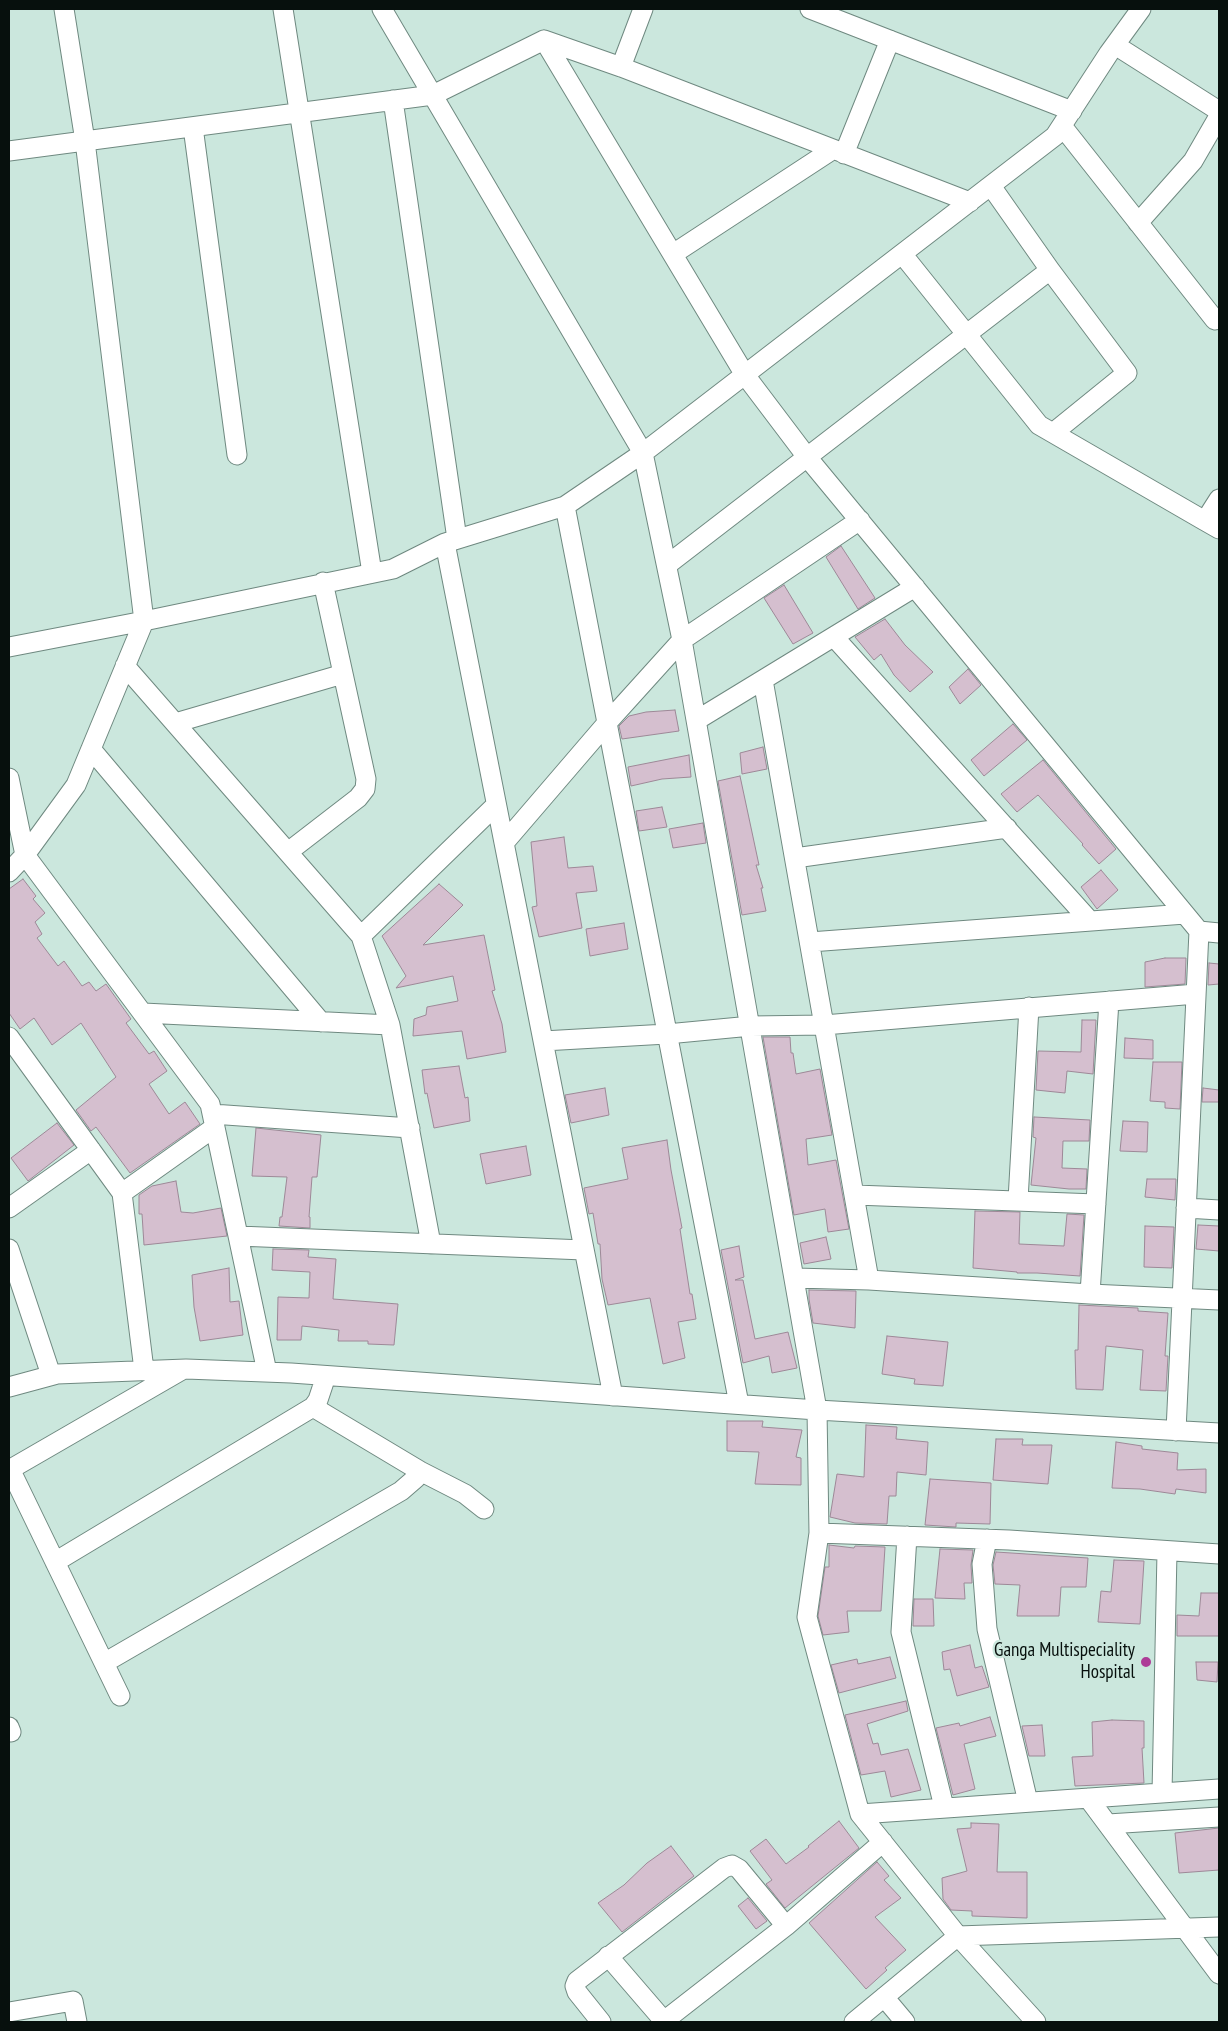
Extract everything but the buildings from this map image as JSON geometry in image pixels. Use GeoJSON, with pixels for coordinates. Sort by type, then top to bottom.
{"type":"FeatureCollection","features":[{"type":"Feature","properties":{"kind":"street"},"geometry":{"type":"LineString","coordinates":[[9,872],[25,854],[76,785],[144,621],[85,141],[64,9]]}},
{"type":"Feature","properties":{"kind":"street"},"geometry":{"type":"LineString","coordinates":[[283,9],[372,573]]}},
{"type":"Feature","properties":{"kind":"street"},"geometry":{"type":"LineString","coordinates":[[382,9],[644,453],[697,720],[817,1410],[819,1533],[807,1617],[860,1814],[958,1936],[1036,2022]]}},
{"type":"Feature","properties":{"kind":"street"},"geometry":{"type":"LineString","coordinates":[[621,67],[643,9]]}},
{"type":"Feature","properties":{"kind":"street"},"geometry":{"type":"LineString","coordinates":[[810,9],[890,40],[1067,119],[1138,223],[1215,320]]}},
{"type":"Feature","properties":{"kind":"street"},"geometry":{"type":"LineString","coordinates":[[9,647],[393,569],[451,541],[565,506],[644,453],[1055,136],[1141,9]]}},
{"type":"Feature","properties":{"kind":"street"},"geometry":{"type":"LineString","coordinates":[[9,151],[433,95],[544,40],[621,67],[970,202]]}},
{"type":"Feature","properties":{"kind":"street"},"geometry":{"type":"LineString","coordinates":[[544,40],[745,375],[807,457],[1199,931],[1176,1431]]}},
{"type":"Feature","properties":{"kind":"street"},"geometry":{"type":"LineString","coordinates":[[673,254],[838,152],[890,40]]}},
{"type":"Feature","properties":{"kind":"street"},"geometry":{"type":"LineString","coordinates":[[1115,45],[1219,110]]}},
{"type":"Feature","properties":{"kind":"street"},"geometry":{"type":"LineString","coordinates":[[393,100],[451,541],[496,805],[613,1396]]}},
{"type":"Feature","properties":{"kind":"street"},"geometry":{"type":"LineString","coordinates":[[1138,223],[1193,161],[1219,116]]}},
{"type":"Feature","properties":{"kind":"street"},"geometry":{"type":"LineString","coordinates":[[193,127],[237,455]]}},
{"type":"Feature","properties":{"kind":"street"},"geometry":{"type":"LineString","coordinates":[[991,186],[1050,270],[1127,373],[1053,433]]}},
{"type":"Feature","properties":{"kind":"street"},"geometry":{"type":"LineString","coordinates":[[903,255],[1039,425],[1212,525],[1219,499]]}},
{"type":"Feature","properties":{"kind":"street"},"geometry":{"type":"LineString","coordinates":[[667,565],[1050,270]]}},
{"type":"Feature","properties":{"kind":"street"},"geometry":{"type":"LineString","coordinates":[[565,506],[739,1404]]}},
{"type":"Feature","properties":{"kind":"street"},"geometry":{"type":"LineString","coordinates":[[504,843],[607,723],[682,640],[860,520]]}},
{"type":"Feature","properties":{"kind":"street"},"geometry":{"type":"LineString","coordinates":[[288,852],[358,798],[365,789],[366,779],[323,582]]}},
{"type":"Feature","properties":{"kind":"street"},"geometry":{"type":"LineString","coordinates":[[697,720],[915,587]]}},
{"type":"Feature","properties":{"kind":"street"},"geometry":{"type":"LineString","coordinates":[[834,637],[1090,921]]}},
{"type":"Feature","properties":{"kind":"street"},"geometry":{"type":"LineString","coordinates":[[125,666],[361,936],[390,1025],[431,1244]]}},
{"type":"Feature","properties":{"kind":"street"},"geometry":{"type":"LineString","coordinates":[[175,723],[343,674]]}},
{"type":"Feature","properties":{"kind":"street"},"geometry":{"type":"LineString","coordinates":[[762,680],[869,1280]]}},
{"type":"Feature","properties":{"kind":"street"},"geometry":{"type":"LineString","coordinates":[[91,749],[320,1022]]}},
{"type":"Feature","properties":{"kind":"street"},"geometry":{"type":"LineString","coordinates":[[9,778],[25,854],[210,1104],[267,1372]]}},
{"type":"Feature","properties":{"kind":"street"},"geometry":{"type":"LineString","coordinates":[[361,936],[496,805]]}},
{"type":"Feature","properties":{"kind":"street"},"geometry":{"type":"LineString","coordinates":[[795,858],[1007,828]]}},
{"type":"Feature","properties":{"kind":"street"},"geometry":{"type":"LineString","coordinates":[[810,942],[1185,914]]}},
{"type":"Feature","properties":{"kind":"street"},"geometry":{"type":"LineString","coordinates":[[1199,931],[1219,933]]}},
{"type":"Feature","properties":{"kind":"street"},"geometry":{"type":"LineString","coordinates":[[543,1041],[667,1034],[751,1026],[824,1025],[1196,994]]}},
{"type":"Feature","properties":{"kind":"street"},"geometry":{"type":"LineString","coordinates":[[1090,1294],[1109,1001]]}},
{"type":"Feature","properties":{"kind":"street"},"geometry":{"type":"LineString","coordinates":[[1018,1200],[1029,1007]]}},
{"type":"Feature","properties":{"kind":"street"},"geometry":{"type":"LineString","coordinates":[[143,1013],[390,1025]]}},
{"type":"Feature","properties":{"kind":"street"},"geometry":{"type":"LineString","coordinates":[[9,1037],[122,1194],[144,1370]]}},
{"type":"Feature","properties":{"kind":"street"},"geometry":{"type":"LineString","coordinates":[[122,1194],[214,1120],[410,1128]]}},
{"type":"Feature","properties":{"kind":"street"},"geometry":{"type":"LineString","coordinates":[[9,1208],[91,1150]]}},
{"type":"Feature","properties":{"kind":"street"},"geometry":{"type":"LineString","coordinates":[[855,1194],[1096,1204]]}},
{"type":"Feature","properties":{"kind":"street"},"geometry":{"type":"LineString","coordinates":[[1186,1208],[1219,1210]]}},
{"type":"Feature","properties":{"kind":"street"},"geometry":{"type":"LineString","coordinates":[[238,1236],[584,1250]]}},
{"type":"Feature","properties":{"kind":"street"},"geometry":{"type":"LineString","coordinates":[[9,1249],[51,1375]]}},
{"type":"Feature","properties":{"kind":"street"},"geometry":{"type":"LineString","coordinates":[[795,1278],[869,1280],[1219,1300]]}},
{"type":"Feature","properties":{"kind":"street"},"geometry":{"type":"LineString","coordinates":[[120,1696],[10,1469],[186,1369]]}},
{"type":"Feature","properties":{"kind":"street"},"geometry":{"type":"LineString","coordinates":[[9,1386],[51,1375],[186,1369],[267,1372],[817,1410],[1219,1433]]}},
{"type":"Feature","properties":{"kind":"street"},"geometry":{"type":"LineString","coordinates":[[56,1562],[313,1407],[318,1400],[326,1376]]}},
{"type":"Feature","properties":{"kind":"street"},"geometry":{"type":"LineString","coordinates":[[313,1407],[420,1471],[465,1494],[484,1509]]}},
{"type":"Feature","properties":{"kind":"street"},"geometry":{"type":"LineString","coordinates":[[104,1663],[401,1490],[416,1478],[420,1471]]}},
{"type":"Feature","properties":{"kind":"street"},"geometry":{"type":"LineString","coordinates":[[819,1533],[987,1539],[1219,1554]]}},
{"type":"Feature","properties":{"kind":"street"},"geometry":{"type":"LineString","coordinates":[[907,1536],[901,1632],[944,1807]]}},
{"type":"Feature","properties":{"kind":"street"},"geometry":{"type":"LineString","coordinates":[[987,1539],[982,1564],[987,1629],[1028,1802]]}},
{"type":"Feature","properties":{"kind":"street"},"geometry":{"type":"LineString","coordinates":[[1162,1793],[1167,1552]]}},
{"type":"Feature","properties":{"kind":"street"},"geometry":{"type":"LineString","coordinates":[[860,1814],[1219,1789]]}},
{"type":"Feature","properties":{"kind":"street"},"geometry":{"type":"LineString","coordinates":[[1088,1798],[1219,1974]]}},
{"type":"Feature","properties":{"kind":"street"},"geometry":{"type":"LineString","coordinates":[[1108,1824],[1219,1817]]}},
{"type":"Feature","properties":{"kind":"street"},"geometry":{"type":"LineString","coordinates":[[608,1956],[663,2022],[786,1926],[883,1842]]}},
{"type":"Feature","properties":{"kind":"street"},"geometry":{"type":"LineString","coordinates":[[601,2022],[575,1986],[577,1981],[724,1868],[732,1865],[739,1869],[786,1926]]}},
{"type":"Feature","properties":{"kind":"street"},"geometry":{"type":"LineString","coordinates":[[854,2022],[958,1936],[1185,1930],[1219,1927]]}},
{"type":"Feature","properties":{"kind":"street"},"geometry":{"type":"LineString","coordinates":[[884,1998],[905,2022]]}},
{"type":"Feature","properties":{"kind":"street"},"geometry":{"type":"LineString","coordinates":[[9,2012],[73,2001],[77,2022]]}},
{"type":"Feature","properties":{"kind":"place","name":"Ganga Multispeciality Hospital"},"geometry":{"type":"Point","coordinates":[1146,1662]}}]}
